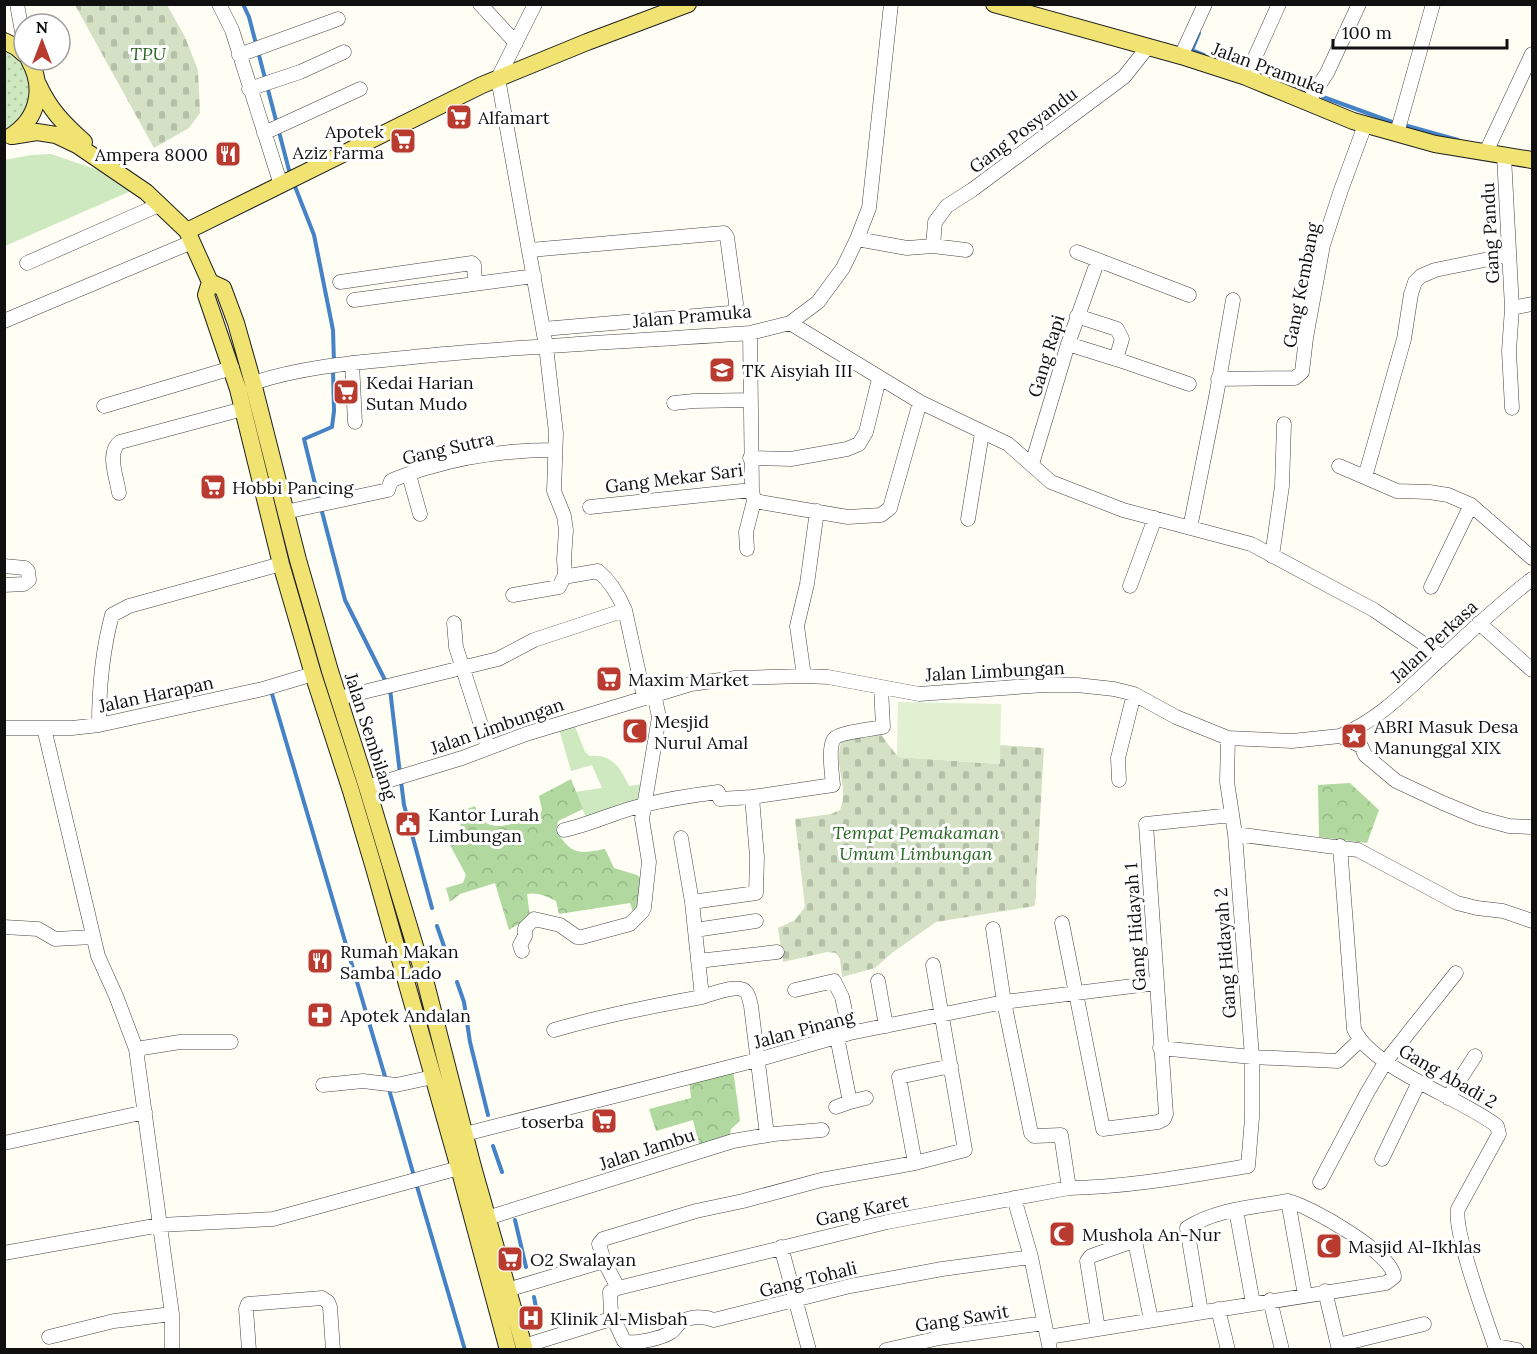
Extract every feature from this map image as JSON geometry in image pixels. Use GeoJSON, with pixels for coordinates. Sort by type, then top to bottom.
{"type":"FeatureCollection","features":[{"type":"Feature","properties":{"kind":"main road"},"geometry":{"type":"LineString","coordinates":[[189,237],[303,173],[439,105],[498,78],[688,4]]}},
{"type":"Feature","properties":{"kind":"main road","name":"Jalan Pramuka"},"geometry":{"type":"LineString","coordinates":[[994,4],[1181,56],[1246,77],[1365,125],[1435,144],[1533,160]]}},
{"type":"Feature","properties":{"kind":"main road","name":"Jalan Sembilang"},"geometry":{"type":"LineString","coordinates":[[35,72],[47,103],[59,120],[108,165]]}},
{"type":"Feature","properties":{"kind":"main road"},"geometry":{"type":"LineString","coordinates":[[8,137],[25,125],[34,112],[38,98],[38,84]]}},
{"type":"Feature","properties":{"kind":"main road","name":"Jalan Sembilang"},"geometry":{"type":"LineString","coordinates":[[8,137],[37,132],[56,135],[77,145],[146,192],[189,237],[213,288],[253,383],[285,512],[424,976],[507,1290],[519,1348]]}},
{"type":"Feature","properties":{"kind":"main road","name":"Jalan Sembilang"},"geometry":{"type":"LineString","coordinates":[[213,288],[281,564],[313,674],[351,791],[459,1168],[519,1348]]}},
{"type":"Feature","properties":{"kind":"street"},"geometry":{"type":"LineString","coordinates":[[219,4],[232,30],[251,50],[273,129],[281,185]]}},
{"type":"Feature","properties":{"kind":"street"},"geometry":{"type":"LineString","coordinates":[[480,4],[516,43]]}},
{"type":"Feature","properties":{"kind":"street"},"geometry":{"type":"LineString","coordinates":[[513,595],[559,587],[565,575],[566,530],[564,516],[554,491],[556,433],[546,346],[498,78],[535,4]]}},
{"type":"Feature","properties":{"kind":"street","name":"Jalan Pramuka"},"geometry":{"type":"LineString","coordinates":[[253,383],[281,374],[339,364],[546,346],[750,333],[790,323],[818,302],[843,268],[869,208],[891,4]]}},
{"type":"Feature","properties":{"kind":"street"},"geometry":{"type":"LineString","coordinates":[[1181,56],[1205,4]]}},
{"type":"Feature","properties":{"kind":"street"},"geometry":{"type":"LineString","coordinates":[[1246,77],[1279,4]]}},
{"type":"Feature","properties":{"kind":"street"},"geometry":{"type":"LineString","coordinates":[[1308,102],[1327,74],[1359,4]]}},
{"type":"Feature","properties":{"kind":"street"},"geometry":{"type":"LineString","coordinates":[[1396,133],[1433,4]]}},
{"type":"Feature","properties":{"kind":"street"},"geometry":{"type":"LineString","coordinates":[[251,50],[338,19]]}},
{"type":"Feature","properties":{"kind":"street","name":"Gang Posyandu"},"geometry":{"type":"LineString","coordinates":[[933,246],[935,222],[947,206],[972,190],[1124,76],[1147,48]]}},
{"type":"Feature","properties":{"kind":"street"},"geometry":{"type":"LineString","coordinates":[[261,85],[300,72],[344,52]]}},
{"type":"Feature","properties":{"kind":"street"},"geometry":{"type":"LineString","coordinates":[[1486,152],[1533,54]]}},
{"type":"Feature","properties":{"kind":"street"},"geometry":{"type":"LineString","coordinates":[[273,129],[360,89]]}},
{"type":"Feature","properties":{"kind":"street","name":"Gang Kembang"},"geometry":{"type":"LineString","coordinates":[[1218,379],[1295,378],[1302,372],[1323,245],[1365,125]]}},
{"type":"Feature","properties":{"kind":"street","name":"Gang Pandu"},"geometry":{"type":"LineString","coordinates":[[1504,156],[1512,308],[1509,351],[1512,408]]}},
{"type":"Feature","properties":{"kind":"street"},"geometry":{"type":"LineString","coordinates":[[27,263],[159,205]]}},
{"type":"Feature","properties":{"kind":"street"},"geometry":{"type":"LineString","coordinates":[[530,250],[724,234],[727,237],[736,303],[735,309],[730,313],[543,329]]}},
{"type":"Feature","properties":{"kind":"street"},"geometry":{"type":"LineString","coordinates":[[4,321],[189,237]]}},
{"type":"Feature","properties":{"kind":"street"},"geometry":{"type":"LineString","coordinates":[[857,238],[907,248],[933,246],[966,249]]}},
{"type":"Feature","properties":{"kind":"street"},"geometry":{"type":"LineString","coordinates":[[1077,252],[1189,295]]}},
{"type":"Feature","properties":{"kind":"street"},"geometry":{"type":"LineString","coordinates":[[1365,477],[1404,339],[1415,282],[1421,276],[1435,270],[1509,255]]}},
{"type":"Feature","properties":{"kind":"street","name":"Gang Rapi"},"geometry":{"type":"LineString","coordinates":[[1032,464],[1077,316],[1098,260]]}},
{"type":"Feature","properties":{"kind":"street"},"geometry":{"type":"LineString","coordinates":[[340,282],[472,263],[475,283]]}},
{"type":"Feature","properties":{"kind":"street"},"geometry":{"type":"LineString","coordinates":[[354,300],[534,276]]}},
{"type":"Feature","properties":{"kind":"street"},"geometry":{"type":"LineString","coordinates":[[1190,528],[1233,300]]}},
{"type":"Feature","properties":{"kind":"street","name":"Gang Pandu"},"geometry":{"type":"LineString","coordinates":[[1512,308],[1533,304]]}},
{"type":"Feature","properties":{"kind":"street"},"geometry":{"type":"LineString","coordinates":[[1077,316],[1117,329],[1122,339],[1116,359]]}},
{"type":"Feature","properties":{"kind":"street"},"geometry":{"type":"LineString","coordinates":[[790,323],[920,402],[1008,444],[1051,482],[1123,510],[1251,544],[1374,610],[1443,657]]}},
{"type":"Feature","properties":{"kind":"street","name":"Gang Mekar Sari"},"geometry":{"type":"LineString","coordinates":[[590,507],[753,496],[750,458],[750,333]]}},
{"type":"Feature","properties":{"kind":"street"},"geometry":{"type":"LineString","coordinates":[[1068,345],[1189,384]]}},
{"type":"Feature","properties":{"kind":"street"},"geometry":{"type":"LineString","coordinates":[[339,364],[356,422]]}},
{"type":"Feature","properties":{"kind":"street"},"geometry":{"type":"LineString","coordinates":[[104,406],[232,368]]}},
{"type":"Feature","properties":{"kind":"street"},"geometry":{"type":"LineString","coordinates":[[750,458],[791,459],[847,449],[859,444],[866,432],[879,379]]}},
{"type":"Feature","properties":{"kind":"street"},"geometry":{"type":"LineString","coordinates":[[674,403],[750,400]]}},
{"type":"Feature","properties":{"kind":"street"},"geometry":{"type":"LineString","coordinates":[[747,549],[746,532],[753,496],[848,517],[886,513],[890,508],[920,402]]}},
{"type":"Feature","properties":{"kind":"street"},"geometry":{"type":"LineString","coordinates":[[119,493],[112,452],[115,445],[243,409]]}},
{"type":"Feature","properties":{"kind":"street"},"geometry":{"type":"LineString","coordinates":[[1272,555],[1282,486],[1284,424]]}},
{"type":"Feature","properties":{"kind":"street"},"geometry":{"type":"LineString","coordinates":[[968,519],[982,433]]}},
{"type":"Feature","properties":{"kind":"street","name":"Gang Sutra"},"geometry":{"type":"LineString","coordinates":[[285,512],[388,490],[391,481],[430,467],[525,450],[555,450]]}},
{"type":"Feature","properties":{"kind":"street"},"geometry":{"type":"LineString","coordinates":[[1339,466],[1397,491],[1448,495],[1471,505],[1533,558]]}},
{"type":"Feature","properties":{"kind":"street"},"geometry":{"type":"LineString","coordinates":[[409,475],[420,514]]}},
{"type":"Feature","properties":{"kind":"street"},"geometry":{"type":"LineString","coordinates":[[1431,587],[1471,505]]}},
{"type":"Feature","properties":{"kind":"street"},"geometry":{"type":"LineString","coordinates":[[804,676],[797,626],[807,584],[817,510]]}},
{"type":"Feature","properties":{"kind":"street"},"geometry":{"type":"LineString","coordinates":[[1130,586],[1155,518]]}},
{"type":"Feature","properties":{"kind":"street"},"geometry":{"type":"LineString","coordinates":[[99,725],[99,684],[103,647],[112,615],[129,606],[281,564]]}},
{"type":"Feature","properties":{"kind":"street"},"geometry":{"type":"LineString","coordinates":[[4,566],[25,568],[28,571],[29,580],[24,584],[4,585]]}},
{"type":"Feature","properties":{"kind":"street"},"geometry":{"type":"LineString","coordinates":[[522,951],[520,945],[525,936],[525,928],[534,919],[560,925],[577,937],[630,924],[637,919],[644,908],[648,886],[649,849],[642,828],[659,717],[649,695],[625,610],[616,593],[598,571],[565,575]]}},
{"type":"Feature","properties":{"kind":"street","name":"Jalan Perkasa"},"geometry":{"type":"LineString","coordinates":[[1340,736],[1359,728],[1390,706],[1498,606],[1533,579]]}},
{"type":"Feature","properties":{"kind":"street"},"geometry":{"type":"LineString","coordinates":[[339,698],[498,659],[534,640],[625,610]]}},
{"type":"Feature","properties":{"kind":"street"},"geometry":{"type":"LineString","coordinates":[[454,623],[456,647],[488,747]]}},
{"type":"Feature","properties":{"kind":"street"},"geometry":{"type":"LineString","coordinates":[[1479,623],[1533,670]]}},
{"type":"Feature","properties":{"kind":"street","name":"Jalan Harapan"},"geometry":{"type":"LineString","coordinates":[[4,728],[72,729],[99,725],[262,689],[313,674]]}},
{"type":"Feature","properties":{"kind":"street","name":"Jalan Limbungan"},"geometry":{"type":"LineString","coordinates":[[367,787],[462,758],[488,747],[649,695],[716,680],[828,677],[919,694],[1017,686],[1077,685],[1114,688],[1134,694],[1176,717],[1228,738],[1292,741],[1340,736]]}},
{"type":"Feature","properties":{"kind":"street"},"geometry":{"type":"LineString","coordinates":[[564,830],[645,804],[718,792],[720,799],[752,797],[833,785],[832,740],[838,735],[884,727],[881,687]]}},
{"type":"Feature","properties":{"kind":"street"},"geometry":{"type":"LineString","coordinates":[[1119,780],[1118,758],[1134,694]]}},
{"type":"Feature","properties":{"kind":"street"},"geometry":{"type":"LineString","coordinates":[[44,728],[98,956],[136,1049],[172,1314],[172,1350]]}},
{"type":"Feature","properties":{"kind":"street"},"geometry":{"type":"LineString","coordinates":[[1359,728],[1361,746],[1365,755],[1396,781],[1479,818],[1509,826],[1533,826]]}},
{"type":"Feature","properties":{"kind":"street"},"geometry":{"type":"LineString","coordinates":[[1340,736],[1361,746]]}},
{"type":"Feature","properties":{"kind":"street","name":"Gang Hidayah 2"},"geometry":{"type":"LineString","coordinates":[[1228,738],[1227,782],[1235,834],[1252,1057],[1252,1118],[1248,1166]]}},
{"type":"Feature","properties":{"kind":"street"},"geometry":{"type":"LineString","coordinates":[[692,902],[756,893],[757,857],[752,797]]}},
{"type":"Feature","properties":{"kind":"street","name":"Gang Hidayah 1"},"geometry":{"type":"LineString","coordinates":[[1075,993],[1103,1129],[1158,1122],[1164,1119],[1166,1114],[1146,824],[1232,815]]}},
{"type":"Feature","properties":{"kind":"street"},"geometry":{"type":"LineString","coordinates":[[1235,834],[1358,850],[1457,903],[1503,911],[1533,921]]}},
{"type":"Feature","properties":{"kind":"street"},"geometry":{"type":"LineString","coordinates":[[681,838],[692,902],[702,997]]}},
{"type":"Feature","properties":{"kind":"street"},"geometry":{"type":"LineString","coordinates":[[1160,1048],[1252,1057],[1338,1061],[1359,1041],[1354,1029],[1340,846]]}},
{"type":"Feature","properties":{"kind":"street"},"geometry":{"type":"LineString","coordinates":[[695,930],[756,921]]}},
{"type":"Feature","properties":{"kind":"street"},"geometry":{"type":"LineString","coordinates":[[1062,923],[1075,993]]}},
{"type":"Feature","properties":{"kind":"street"},"geometry":{"type":"LineString","coordinates":[[4,927],[38,929],[55,939],[93,937]]}},
{"type":"Feature","properties":{"kind":"street"},"geometry":{"type":"LineString","coordinates":[[993,929],[1004,1002],[1031,1132],[1034,1136],[1060,1136],[1068,1188]]}},
{"type":"Feature","properties":{"kind":"street"},"geometry":{"type":"LineString","coordinates":[[698,961],[777,952]]}},
{"type":"Feature","properties":{"kind":"street"},"geometry":{"type":"LineString","coordinates":[[618,1288],[604,1261],[599,1244],[603,1239],[696,1211],[821,1180],[915,1163],[966,1150],[933,965]]}},
{"type":"Feature","properties":{"kind":"street"},"geometry":{"type":"LineString","coordinates":[[1320,1182],[1386,1061],[1456,973]]}},
{"type":"Feature","properties":{"kind":"street"},"geometry":{"type":"LineString","coordinates":[[795,990],[834,981],[842,997],[850,1102]]}},
{"type":"Feature","properties":{"kind":"street"},"geometry":{"type":"LineString","coordinates":[[878,981],[886,1026]]}},
{"type":"Feature","properties":{"kind":"street","name":"Jalan Pinang"},"geometry":{"type":"LineString","coordinates":[[465,1134],[757,1060],[844,1035],[1004,1002],[1156,982]]}},
{"type":"Feature","properties":{"kind":"street"},"geometry":{"type":"LineString","coordinates":[[554,1030],[662,1003],[741,988],[747,992],[751,1006],[767,1135]]}},
{"type":"Feature","properties":{"kind":"street","name":"Gang Abadi 2"},"geometry":{"type":"LineString","coordinates":[[1359,1041],[1419,1082],[1497,1126],[1499,1134],[1456,1216],[1494,1346],[1517,1350]]}},
{"type":"Feature","properties":{"kind":"street"},"geometry":{"type":"LineString","coordinates":[[136,1049],[180,1042],[231,1042]]}},
{"type":"Feature","properties":{"kind":"street"},"geometry":{"type":"LineString","coordinates":[[1448,1098],[1475,1056]]}},
{"type":"Feature","properties":{"kind":"street"},"geometry":{"type":"LineString","coordinates":[[915,1163],[899,1077],[951,1066]]}},
{"type":"Feature","properties":{"kind":"street"},"geometry":{"type":"LineString","coordinates":[[323,1085],[369,1081],[396,1085],[433,1077]]}},
{"type":"Feature","properties":{"kind":"street"},"geometry":{"type":"LineString","coordinates":[[1382,1159],[1419,1082]]}},
{"type":"Feature","properties":{"kind":"street"},"geometry":{"type":"LineString","coordinates":[[836,1107],[866,1098]]}},
{"type":"Feature","properties":{"kind":"street"},"geometry":{"type":"LineString","coordinates":[[4,1143],[145,1112]]}},
{"type":"Feature","properties":{"kind":"street","name":"Jalan Jambu"},"geometry":{"type":"LineString","coordinates":[[487,1218],[733,1141],[822,1130]]}},
{"type":"Feature","properties":{"kind":"street","name":"Gang Karet"},"geometry":{"type":"LineString","coordinates":[[618,1288],[887,1222],[1068,1188],[1157,1181],[1248,1166]]}},
{"type":"Feature","properties":{"kind":"street"},"geometry":{"type":"LineString","coordinates":[[4,1253],[160,1225],[273,1219],[459,1168]]}},
{"type":"Feature","properties":{"kind":"street"},"geometry":{"type":"LineString","coordinates":[[1014,1198],[1031,1257],[1049,1343],[1098,1329],[1202,1312],[1305,1294],[1386,1283],[1394,1277],[1394,1271],[1386,1260],[1346,1230],[1299,1204],[1288,1201],[1236,1210],[1202,1220],[1187,1228],[1202,1312]]}},
{"type":"Feature","properties":{"kind":"street"},"geometry":{"type":"LineString","coordinates":[[1288,1201],[1305,1294]]}},
{"type":"Feature","properties":{"kind":"street"},"geometry":{"type":"LineString","coordinates":[[1236,1210],[1253,1303]]}},
{"type":"Feature","properties":{"kind":"street"},"geometry":{"type":"LineString","coordinates":[[1098,1329],[1087,1261],[1091,1256],[1128,1243],[1136,1246],[1151,1320]]}},
{"type":"Feature","properties":{"kind":"street"},"geometry":{"type":"LineString","coordinates":[[781,1247],[809,1350]]}},
{"type":"Feature","properties":{"kind":"street","name":"Gang Tohali"},"geometry":{"type":"LineString","coordinates":[[618,1288],[610,1292],[610,1306],[624,1341],[634,1343],[672,1332],[680,1322],[687,1319],[705,1316],[714,1320],[850,1286],[907,1275],[1031,1257]]}},
{"type":"Feature","properties":{"kind":"street"},"geometry":{"type":"LineString","coordinates":[[507,1290],[604,1261]]}},
{"type":"Feature","properties":{"kind":"street"},"geometry":{"type":"LineString","coordinates":[[1325,1291],[1338,1347],[1424,1324]]}},
{"type":"Feature","properties":{"kind":"street"},"geometry":{"type":"LineString","coordinates":[[249,1350],[246,1309],[248,1304],[322,1298],[328,1302],[330,1307],[333,1350]]}},
{"type":"Feature","properties":{"kind":"street"},"geometry":{"type":"LineString","coordinates":[[1270,1300],[1282,1350]]}},
{"type":"Feature","properties":{"kind":"street"},"geometry":{"type":"LineString","coordinates":[[1218,1309],[1228,1350]]}},
{"type":"Feature","properties":{"kind":"street"},"geometry":{"type":"LineString","coordinates":[[49,1337],[114,1321],[172,1314]]}},
{"type":"Feature","properties":{"kind":"street"},"geometry":{"type":"LineString","coordinates":[[519,1348],[614,1318]]}},
{"type":"Feature","properties":{"kind":"street","name":"Gang Sawit"},"geometry":{"type":"LineString","coordinates":[[886,1350],[939,1338],[1044,1323]]}},
{"type":"Feature","properties":{"kind":"green space","name":"TPU"},"geometry":{"type":"Polygon","coordinates":[[[75,5],[167,5],[185,37],[198,70],[200,113],[189,128],[154,148],[75,5]]]}},
{"type":"Feature","properties":{"kind":"green space"},"geometry":{"type":"Polygon","coordinates":[[[4,49],[12,55],[12,72],[26,72],[31,95],[24,117],[4,133],[4,49]]]}},
{"type":"Feature","properties":{"kind":"green space"},"geometry":{"type":"Polygon","coordinates":[[[51,154],[104,172],[131,191],[5,246],[5,160],[51,154]]]}},
{"type":"Feature","properties":{"kind":"green space"},"geometry":{"type":"Polygon","coordinates":[[[898,702],[1001,704],[1000,764],[897,757],[898,702]]]}},
{"type":"Feature","properties":{"kind":"green space"},"geometry":{"type":"Polygon","coordinates":[[[574,724],[585,752],[590,756],[610,760],[619,768],[629,786],[642,784],[638,796],[639,804],[588,822],[575,792],[602,788],[592,765],[571,771],[559,729],[574,724]]]}},
{"type":"Feature","properties":{"kind":"green space","name":"Tempat Pemakaman Umum Limbungan"},"geometry":{"type":"Polygon","coordinates":[[[878,731],[898,757],[1000,764],[1000,745],[1044,748],[1035,906],[936,922],[875,968],[842,977],[840,959],[836,953],[827,952],[783,962],[778,928],[795,920],[805,907],[795,819],[831,814],[840,810],[843,793],[839,750],[842,741],[878,731]]]}},
{"type":"Feature","properties":{"kind":"green space"},"geometry":{"type":"Polygon","coordinates":[[[571,779],[583,809],[558,821],[556,831],[567,845],[576,851],[588,852],[605,849],[614,868],[637,875],[644,881],[643,895],[634,915],[630,903],[559,914],[556,901],[542,895],[527,894],[530,917],[509,930],[495,883],[460,894],[450,902],[446,888],[463,883],[466,875],[450,845],[465,840],[457,813],[475,806],[482,819],[488,824],[502,826],[518,822],[540,814],[542,810],[539,796],[571,779]]]}},
{"type":"Feature","properties":{"kind":"green space"},"geometry":{"type":"Polygon","coordinates":[[[1350,783],[1379,810],[1367,843],[1319,837],[1318,785],[1350,783]]]}},
{"type":"Feature","properties":{"kind":"green space"},"geometry":{"type":"Polygon","coordinates":[[[733,1069],[740,1121],[731,1129],[729,1139],[700,1148],[693,1120],[656,1131],[649,1109],[691,1098],[689,1079],[733,1069]]]}},
{"type":"Feature","properties":{"kind":"waterway"},"geometry":{"type":"LineString","coordinates":[[243,4],[249,17],[290,174]]}},
{"type":"Feature","properties":{"kind":"waterway"},"geometry":{"type":"LineString","coordinates":[[1199,33],[1192,50],[1204,55]]}},
{"type":"Feature","properties":{"kind":"waterway"},"geometry":{"type":"LineString","coordinates":[[1273,79],[1304,90]]}},
{"type":"Feature","properties":{"kind":"waterway"},"geometry":{"type":"LineString","coordinates":[[1323,97],[1392,122]]}},
{"type":"Feature","properties":{"kind":"waterway"},"geometry":{"type":"LineString","coordinates":[[1404,125],[1458,140]]}},
{"type":"Feature","properties":{"kind":"waterway"},"geometry":{"type":"LineString","coordinates":[[294,184],[314,235],[333,330],[334,363]]}},
{"type":"Feature","properties":{"kind":"waterway"},"geometry":{"type":"LineString","coordinates":[[319,500],[304,439],[332,427],[333,370]]}},
{"type":"Feature","properties":{"kind":"waterway"},"geometry":{"type":"LineString","coordinates":[[321,508],[345,600],[386,682]]}},
{"type":"Feature","properties":{"kind":"waterway"},"geometry":{"type":"LineString","coordinates":[[390,689],[400,774]]}},
{"type":"Feature","properties":{"kind":"waterway"},"geometry":{"type":"LineString","coordinates":[[272,694],[386,1080]]}},
{"type":"Feature","properties":{"kind":"waterway"},"geometry":{"type":"LineString","coordinates":[[401,781],[404,805],[432,908]]}},
{"type":"Feature","properties":{"kind":"waterway"},"geometry":{"type":"LineString","coordinates":[[437,926],[447,955]]}},
{"type":"Feature","properties":{"kind":"waterway"},"geometry":{"type":"LineString","coordinates":[[457,982],[464,1002],[470,1042],[488,1115]]}},
{"type":"Feature","properties":{"kind":"waterway"},"geometry":{"type":"LineString","coordinates":[[390,1093],[414,1176]]}},
{"type":"Feature","properties":{"kind":"waterway"},"geometry":{"type":"LineString","coordinates":[[493,1146],[502,1172]]}},
{"type":"Feature","properties":{"kind":"waterway"},"geometry":{"type":"LineString","coordinates":[[416,1183],[465,1350]]}},
{"type":"Feature","properties":{"kind":"waterway"},"geometry":{"type":"LineString","coordinates":[[515,1220],[526,1267]]}},
{"type":"Feature","properties":{"kind":"waterway"},"geometry":{"type":"LineString","coordinates":[[534,1297],[540,1328]]}},
{"type":"Feature","properties":{"kind":"place","name":"Alfamart"},"geometry":{"type":"Point","coordinates":[459,117]}},
{"type":"Feature","properties":{"kind":"place","name":"Apotek Aziz Farma"},"geometry":{"type":"Point","coordinates":[403,141]}},
{"type":"Feature","properties":{"kind":"place","name":"Ampera 8000"},"geometry":{"type":"Point","coordinates":[228,154]}},
{"type":"Feature","properties":{"kind":"place","name":"TK Aisyiah III"},"geometry":{"type":"Point","coordinates":[722,370]}},
{"type":"Feature","properties":{"kind":"place","name":"Kedai Harian Sutan Mudo"},"geometry":{"type":"Point","coordinates":[346,392]}},
{"type":"Feature","properties":{"kind":"place","name":"Hobbi Pancing"},"geometry":{"type":"Point","coordinates":[213,487]}},
{"type":"Feature","properties":{"kind":"place","name":"Maxim Market"},"geometry":{"type":"Point","coordinates":[609,679]}},
{"type":"Feature","properties":{"kind":"place","name":"Mesjid Nurul Amal"},"geometry":{"type":"Point","coordinates":[635,731]}},
{"type":"Feature","properties":{"kind":"place","name":"ABRI Masuk Desa Manunggal XIX"},"geometry":{"type":"Point","coordinates":[1354,736]}},
{"type":"Feature","properties":{"kind":"place","name":"Kantor Lurah Limbungan"},"geometry":{"type":"Point","coordinates":[408,824]}},
{"type":"Feature","properties":{"kind":"place","name":"Rumah Makan Samba Lado"},"geometry":{"type":"Point","coordinates":[320,961]}},
{"type":"Feature","properties":{"kind":"place","name":"Apotek Andalan"},"geometry":{"type":"Point","coordinates":[320,1015]}},
{"type":"Feature","properties":{"kind":"place","name":"toserba"},"geometry":{"type":"Point","coordinates":[604,1121]}},
{"type":"Feature","properties":{"kind":"place","name":"Mushola An-Nur"},"geometry":{"type":"Point","coordinates":[1062,1234]}},
{"type":"Feature","properties":{"kind":"place","name":"Masjid Al-Ikhlas"},"geometry":{"type":"Point","coordinates":[1329,1246]}},
{"type":"Feature","properties":{"kind":"place","name":"O2 Swalayan"},"geometry":{"type":"Point","coordinates":[510,1259]}},
{"type":"Feature","properties":{"kind":"place","name":"Klinik Al-Misbah"},"geometry":{"type":"Point","coordinates":[531,1318]}}]}
